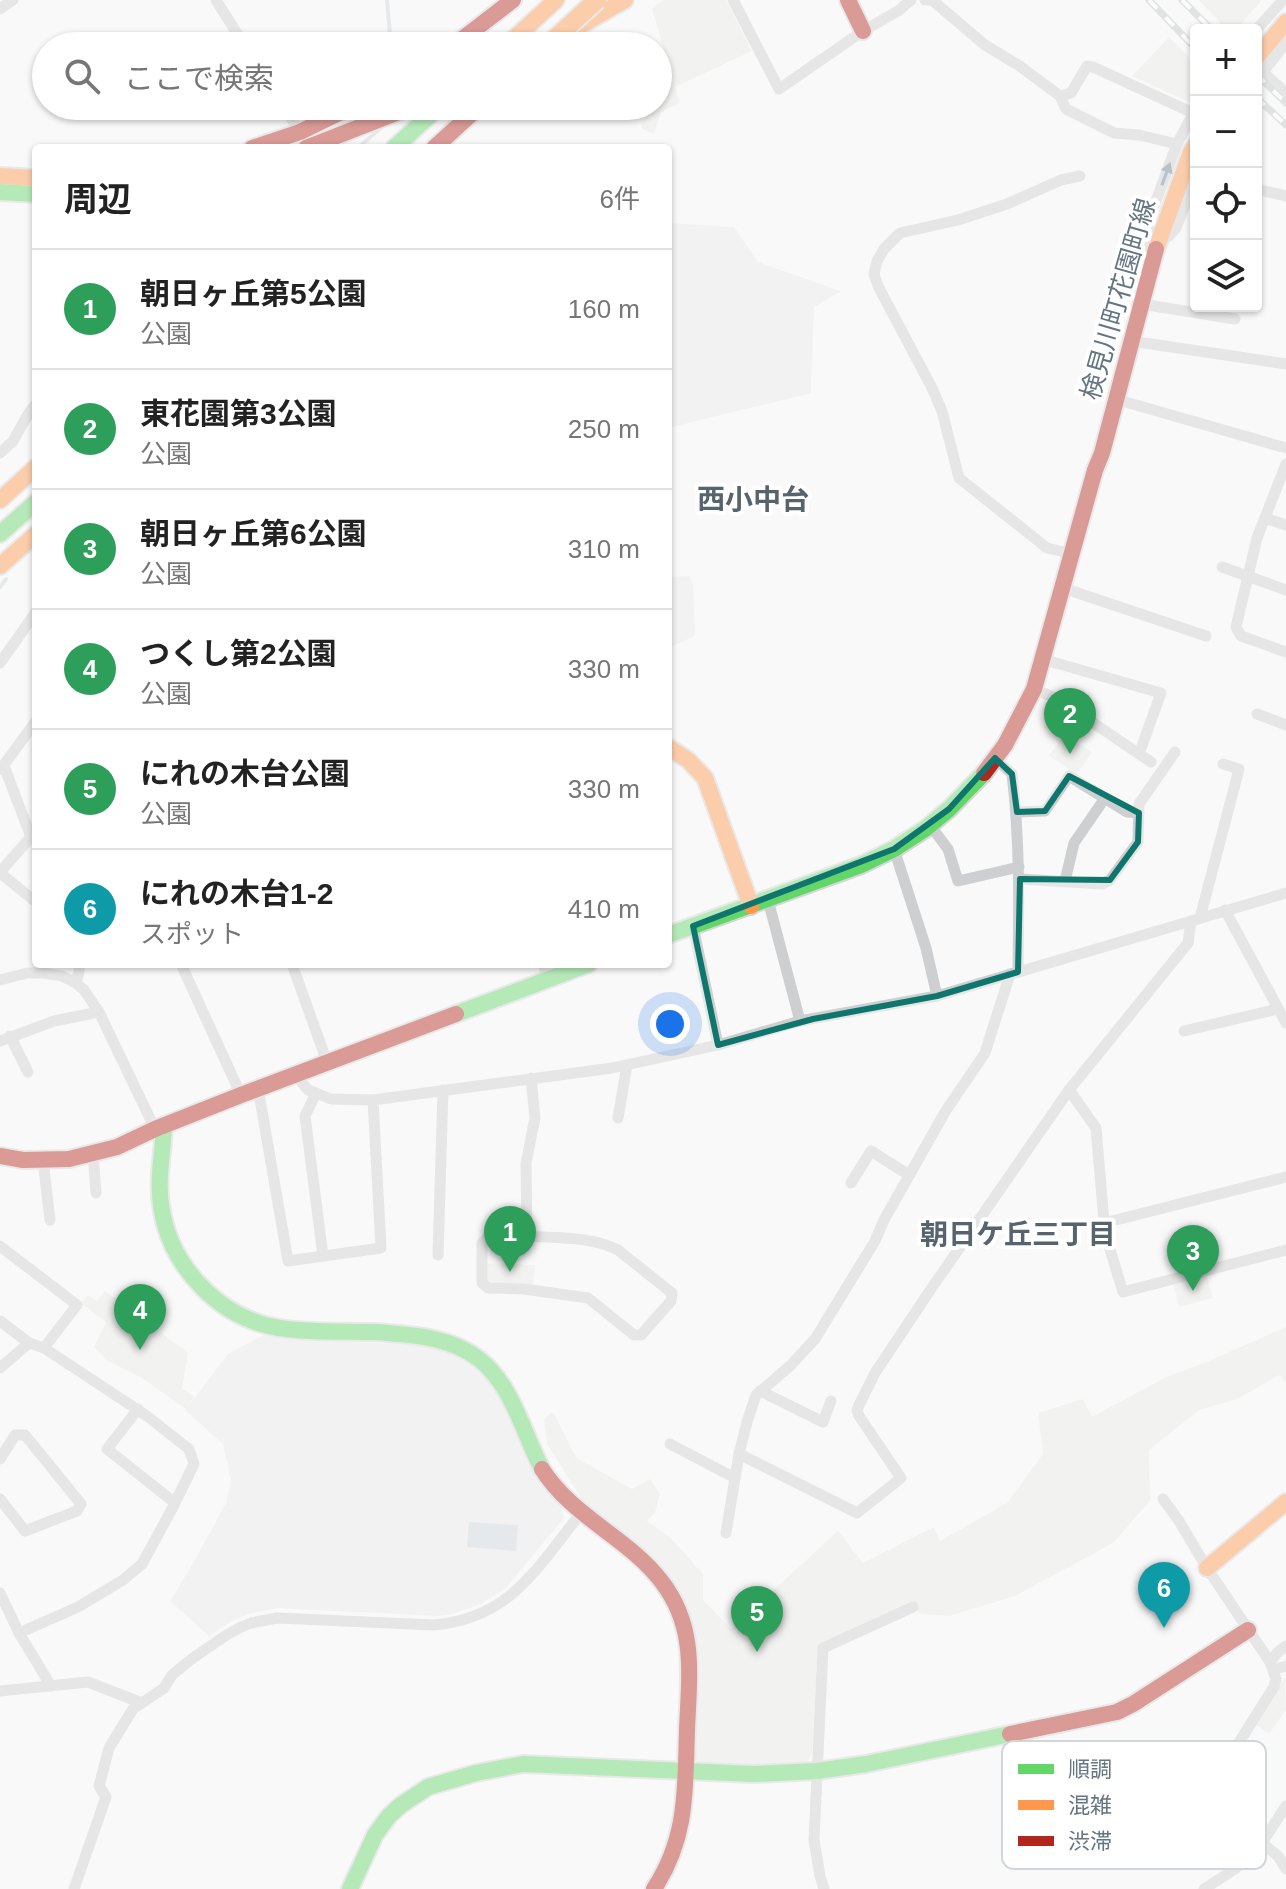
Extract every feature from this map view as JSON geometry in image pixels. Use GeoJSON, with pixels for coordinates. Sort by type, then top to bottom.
{"type":"FeatureCollection","features":[{"type":"Feature","properties":{"kind":"main road"},"geometry":{"type":"LineString","coordinates":[[471,32],[513,0]]}},
{"type":"Feature","properties":{"kind":"main road"},"geometry":{"type":"LineString","coordinates":[[521,32],[556,0]]}},
{"type":"Feature","properties":{"kind":"main road"},"geometry":{"type":"LineString","coordinates":[[561,32],[597,0]]}},
{"type":"Feature","properties":{"kind":"main road"},"geometry":{"type":"LineString","coordinates":[[569,32],[625,0]]}},
{"type":"Feature","properties":{"kind":"main road"},"geometry":{"type":"LineString","coordinates":[[848,0],[863,31]]}},
{"type":"Feature","properties":{"kind":"main road"},"geometry":{"type":"LineString","coordinates":[[1262,59],[1286,22]]}},
{"type":"Feature","properties":{"kind":"main road"},"geometry":{"type":"LineString","coordinates":[[306,144],[336,120]]}},
{"type":"Feature","properties":{"kind":"main road"},"geometry":{"type":"LineString","coordinates":[[306,144],[374,120]]}},
{"type":"Feature","properties":{"kind":"main road"},"geometry":{"type":"LineString","coordinates":[[398,144],[425,120]]}},
{"type":"Feature","properties":{"kind":"main road"},"geometry":{"type":"LineString","coordinates":[[438,144],[465,120]]}},
{"type":"Feature","properties":{"kind":"main road","name":"検見川町花園町線"},"geometry":{"type":"LineString","coordinates":[[672,934],[861,865],[894,849],[930,825],[980,779],[1015,728],[1034,689],[1102,453],[1148,277],[1190,155]]}},
{"type":"Feature","properties":{"kind":"main road"},"geometry":{"type":"LineString","coordinates":[[0,176],[32,178]]}},
{"type":"Feature","properties":{"kind":"main road"},"geometry":{"type":"LineString","coordinates":[[0,192],[32,194]]}},
{"type":"Feature","properties":{"kind":"main road"},"geometry":{"type":"LineString","coordinates":[[0,500],[32,471]]}},
{"type":"Feature","properties":{"kind":"main road"},"geometry":{"type":"LineString","coordinates":[[0,534],[32,506]]}},
{"type":"Feature","properties":{"kind":"main road"},"geometry":{"type":"LineString","coordinates":[[0,566],[32,538]]}},
{"type":"Feature","properties":{"kind":"main road"},"geometry":{"type":"LineString","coordinates":[[672,750],[688,760],[705,778],[759,903]]}},
{"type":"Feature","properties":{"kind":"main road"},"geometry":{"type":"LineString","coordinates":[[0,1156],[23,1160],[69,1159],[117,1147],[545,972],[567,968]]}},
{"type":"Feature","properties":{"kind":"main road"},"geometry":{"type":"LineString","coordinates":[[159,1128],[160,1202],[164,1222],[181,1262],[205,1292],[238,1314],[273,1326],[425,1336],[449,1341],[469,1352],[500,1380],[547,1477],[582,1512],[656,1575],[667,1589],[687,1636],[690,1664],[683,1815],[674,1853],[654,1889]]}},
{"type":"Feature","properties":{"kind":"main road"},"geometry":{"type":"LineString","coordinates":[[1207,1568],[1286,1502]]}},
{"type":"Feature","properties":{"kind":"main road"},"geometry":{"type":"LineString","coordinates":[[350,1889],[375,1835],[389,1816],[428,1787],[476,1773],[523,1764],[754,1774],[817,1771],[866,1764],[1117,1712],[1248,1630]]}},
{"type":"Feature","properties":{"kind":"street"},"geometry":{"type":"LineString","coordinates":[[0,9],[13,0]]}},
{"type":"Feature","properties":{"kind":"street"},"geometry":{"type":"LineString","coordinates":[[216,0],[236,32]]}},
{"type":"Feature","properties":{"kind":"street"},"geometry":{"type":"LineString","coordinates":[[733,0],[779,89],[911,0]]}},
{"type":"Feature","properties":{"kind":"street"},"geometry":{"type":"LineString","coordinates":[[925,0],[932,0],[985,45],[1060,96],[1066,109],[1114,133],[1177,144]]}},
{"type":"Feature","properties":{"kind":"street"},"geometry":{"type":"LineString","coordinates":[[1261,24],[1283,0]]}},
{"type":"Feature","properties":{"kind":"street"},"geometry":{"type":"LineString","coordinates":[[1262,62],[1286,43]]}},
{"type":"Feature","properties":{"kind":"street"},"geometry":{"type":"LineString","coordinates":[[1060,96],[1071,93],[1087,66],[1190,109]]}},
{"type":"Feature","properties":{"kind":"street"},"geometry":{"type":"LineString","coordinates":[[1262,69],[1286,93]]}},
{"type":"Feature","properties":{"kind":"street"},"geometry":{"type":"LineString","coordinates":[[291,120],[306,144]]}},
{"type":"Feature","properties":{"kind":"street"},"geometry":{"type":"LineString","coordinates":[[1148,277],[1150,217],[1177,144],[1190,120]]}},
{"type":"Feature","properties":{"kind":"street"},"geometry":{"type":"LineString","coordinates":[[1073,554],[1047,548],[959,478],[942,411],[874,274],[884,249],[900,233],[958,220],[1007,204],[1061,180],[1080,176]]}},
{"type":"Feature","properties":{"kind":"street"},"geometry":{"type":"LineString","coordinates":[[1262,190],[1286,196]]}},
{"type":"Feature","properties":{"kind":"street"},"geometry":{"type":"LineString","coordinates":[[1161,237],[1169,236],[1176,228],[1190,192]]}},
{"type":"Feature","properties":{"kind":"street"},"geometry":{"type":"LineString","coordinates":[[1141,304],[1235,319]]}},
{"type":"Feature","properties":{"kind":"street"},"geometry":{"type":"LineString","coordinates":[[1131,341],[1286,364]]}},
{"type":"Feature","properties":{"kind":"street"},"geometry":{"type":"LineString","coordinates":[[1115,399],[1286,448]]}},
{"type":"Feature","properties":{"kind":"street"},"geometry":{"type":"LineString","coordinates":[[0,453],[13,441],[32,409]]}},
{"type":"Feature","properties":{"kind":"street"},"geometry":{"type":"LineString","coordinates":[[1286,464],[1257,538],[1236,627],[1241,636],[1286,652]]}},
{"type":"Feature","properties":{"kind":"street"},"geometry":{"type":"LineString","coordinates":[[1265,518],[1286,525]]}},
{"type":"Feature","properties":{"kind":"street"},"geometry":{"type":"LineString","coordinates":[[1222,567],[1286,590]]}},
{"type":"Feature","properties":{"kind":"street"},"geometry":{"type":"LineString","coordinates":[[1063,588],[1206,636]]}},
{"type":"Feature","properties":{"kind":"street"},"geometry":{"type":"LineString","coordinates":[[0,663],[32,618]]}},
{"type":"Feature","properties":{"kind":"street"},"geometry":{"type":"LineString","coordinates":[[1042,659],[1161,693],[1139,754]]}},
{"type":"Feature","properties":{"kind":"street"},"geometry":{"type":"LineString","coordinates":[[1034,689],[1058,699],[1151,762]]}},
{"type":"Feature","properties":{"kind":"street"},"geometry":{"type":"LineString","coordinates":[[1257,714],[1286,725]]}},
{"type":"Feature","properties":{"kind":"street"},"geometry":{"type":"LineString","coordinates":[[32,727],[2,768],[31,837],[0,873],[32,899]]}},
{"type":"Feature","properties":{"kind":"street"},"geometry":{"type":"LineString","coordinates":[[930,825],[948,849],[958,881],[1019,873],[1102,884],[1110,880],[1138,842],[1139,804],[1175,752]]}},
{"type":"Feature","properties":{"kind":"street"},"geometry":{"type":"LineString","coordinates":[[726,1533],[739,1454],[756,1395],[815,1339],[875,1241],[945,1112],[985,1053],[1014,973],[1019,873],[1017,812],[1012,774],[995,758]]}},
{"type":"Feature","properties":{"kind":"street"},"geometry":{"type":"LineString","coordinates":[[739,1454],[857,1513],[901,1478],[859,1416],[857,1410],[860,1403],[875,1373],[931,1289],[1069,1090],[1188,943],[1239,769],[1223,764]]}},
{"type":"Feature","properties":{"kind":"street"},"geometry":{"type":"LineString","coordinates":[[1017,812],[1045,811],[1069,776],[1127,812],[1139,813]]}},
{"type":"Feature","properties":{"kind":"street"},"geometry":{"type":"LineString","coordinates":[[1065,881],[1074,843],[1105,798]]}},
{"type":"Feature","properties":{"kind":"street"},"geometry":{"type":"LineString","coordinates":[[894,849],[926,948],[937,996]]}},
{"type":"Feature","properties":{"kind":"street"},"geometry":{"type":"LineString","coordinates":[[295,1074],[308,1090],[331,1099],[373,1100],[627,1065],[718,1045],[800,1021],[937,996],[1286,893]]}},
{"type":"Feature","properties":{"kind":"street"},"geometry":{"type":"LineString","coordinates":[[759,903],[800,1021]]}},
{"type":"Feature","properties":{"kind":"street"},"geometry":{"type":"LineString","coordinates":[[1225,910],[1286,1023]]}},
{"type":"Feature","properties":{"kind":"street"},"geometry":{"type":"LineString","coordinates":[[693,926],[718,1045]]}},
{"type":"Feature","properties":{"kind":"street"},"geometry":{"type":"LineString","coordinates":[[76,983],[79,968]]}},
{"type":"Feature","properties":{"kind":"street"},"geometry":{"type":"LineString","coordinates":[[183,968],[250,1091],[288,1261],[381,1248],[373,1100]]}},
{"type":"Feature","properties":{"kind":"street"},"geometry":{"type":"LineString","coordinates":[[293,968],[327,1062]]}},
{"type":"Feature","properties":{"kind":"street"},"geometry":{"type":"LineString","coordinates":[[0,980],[27,973],[43,973],[62,976],[76,983],[99,1012],[159,1128]]}},
{"type":"Feature","properties":{"kind":"street"},"geometry":{"type":"LineString","coordinates":[[1184,1031],[1278,1009]]}},
{"type":"Feature","properties":{"kind":"street"},"geometry":{"type":"LineString","coordinates":[[28,1072],[5,1039],[54,1021],[99,1012]]}},
{"type":"Feature","properties":{"kind":"street"},"geometry":{"type":"LineString","coordinates":[[618,1118],[627,1065]]}},
{"type":"Feature","properties":{"kind":"street"},"geometry":{"type":"LineString","coordinates":[[527,1236],[526,1163],[535,1118],[531,1078]]}},
{"type":"Feature","properties":{"kind":"street"},"geometry":{"type":"LineString","coordinates":[[438,1255],[443,1090]]}},
{"type":"Feature","properties":{"kind":"street"},"geometry":{"type":"LineString","coordinates":[[1069,1090],[1096,1128],[1105,1233],[1123,1292],[1286,1250]]}},
{"type":"Feature","properties":{"kind":"street"},"geometry":{"type":"LineString","coordinates":[[316,1093],[305,1116],[323,1256]]}},
{"type":"Feature","properties":{"kind":"street"},"geometry":{"type":"LineString","coordinates":[[851,1183],[871,1151],[909,1175]]}},
{"type":"Feature","properties":{"kind":"street"},"geometry":{"type":"LineString","coordinates":[[93,1153],[96,1193]]}},
{"type":"Feature","properties":{"kind":"street"},"geometry":{"type":"LineString","coordinates":[[43,1160],[50,1220]]}},
{"type":"Feature","properties":{"kind":"street"},"geometry":{"type":"LineString","coordinates":[[1104,1223],[1286,1177]]}},
{"type":"Feature","properties":{"kind":"street"},"geometry":{"type":"LineString","coordinates":[[527,1236],[582,1239],[608,1245],[672,1293],[671,1301],[641,1335],[634,1335],[588,1298],[524,1289],[488,1288],[482,1283],[482,1243],[488,1237],[527,1236]]}},
{"type":"Feature","properties":{"kind":"street"},"geometry":{"type":"LineString","coordinates":[[0,1246],[77,1305],[44,1348]]}},
{"type":"Feature","properties":{"kind":"street"},"geometry":{"type":"LineString","coordinates":[[0,1321],[29,1343],[44,1348],[138,1409],[189,1449],[194,1464],[142,1564],[123,1580],[78,1607],[19,1633]]}},
{"type":"Feature","properties":{"kind":"street"},"geometry":{"type":"LineString","coordinates":[[0,1368],[29,1343]]}},
{"type":"Feature","properties":{"kind":"street"},"geometry":{"type":"LineString","coordinates":[[760,1391],[823,1422],[831,1401]]}},
{"type":"Feature","properties":{"kind":"street"},"geometry":{"type":"LineString","coordinates":[[138,1409],[107,1449],[175,1503]]}},
{"type":"Feature","properties":{"kind":"street"},"geometry":{"type":"LineString","coordinates":[[0,1459],[15,1435],[25,1435],[81,1504],[77,1511],[25,1531],[0,1499]]}},
{"type":"Feature","properties":{"kind":"street"},"geometry":{"type":"LineString","coordinates":[[670,1444],[735,1478]]}},
{"type":"Feature","properties":{"kind":"street"},"geometry":{"type":"LineString","coordinates":[[1163,1499],[1248,1630],[1277,1666]]}},
{"type":"Feature","properties":{"kind":"street"},"geometry":{"type":"LineString","coordinates":[[74,1889],[106,1797],[99,1786],[109,1748],[133,1709],[164,1688],[172,1675],[193,1658],[251,1623],[277,1618],[434,1625],[483,1614],[519,1589],[582,1512]]}},
{"type":"Feature","properties":{"kind":"street"},"geometry":{"type":"LineString","coordinates":[[0,1593],[19,1633],[51,1686]]}},
{"type":"Feature","properties":{"kind":"street"},"geometry":{"type":"LineString","coordinates":[[824,1889],[814,1840],[823,1648],[913,1607]]}},
{"type":"Feature","properties":{"kind":"street"},"geometry":{"type":"LineString","coordinates":[[1240,1741],[1274,1687],[1278,1652],[1286,1646]]}},
{"type":"Feature","properties":{"kind":"street"},"geometry":{"type":"LineString","coordinates":[[0,1691],[88,1682],[142,1703]]}},
{"type":"Feature","properties":{"kind":"street"},"geometry":{"type":"LineString","coordinates":[[1266,1837],[1286,1806]]}},
{"type":"Feature","properties":{"kind":"street"},"geometry":{"type":"LineString","coordinates":[[1266,1846],[1278,1856],[1286,1869]]}},
{"type":"Feature","properties":{"kind":"street"},"geometry":{"type":"LineString","coordinates":[[1204,1889],[1235,1869]]}},
{"type":"Feature","properties":{"kind":"highlighted area"},"geometry":{"type":"Polygon","coordinates":[[[995,758],[1012,774],[1017,812],[1045,811],[1069,776],[1139,813],[1138,842],[1110,880],[1020,879],[1018,972],[937,996],[813,1019],[718,1045],[693,926],[894,849],[949,809],[995,758]]]}},
{"type":"Feature","properties":{"kind":"shaded area"},"geometry":{"type":"Polygon","coordinates":[[[664,0],[726,0],[752,51],[675,87],[680,103],[672,107],[672,32],[659,32],[652,9],[664,0]]]}},
{"type":"Feature","properties":{"kind":"shaded area"},"geometry":{"type":"Polygon","coordinates":[[[1199,0],[1262,0],[1241,24],[1221,24],[1199,0]]]}},
{"type":"Feature","properties":{"kind":"shaded area"},"geometry":{"type":"Polygon","coordinates":[[[1169,37],[1190,58],[1190,102],[1189,102],[1132,76],[1169,37]]]}},
{"type":"Feature","properties":{"kind":"shaded area"},"geometry":{"type":"Polygon","coordinates":[[[643,120],[658,120],[654,134],[642,129],[643,120]]]}},
{"type":"Feature","properties":{"kind":"shaded area"},"geometry":{"type":"Polygon","coordinates":[[[672,223],[734,227],[758,262],[841,291],[814,307],[811,393],[672,427],[672,223]]]}},
{"type":"Feature","properties":{"kind":"shaded area"},"geometry":{"type":"Polygon","coordinates":[[[689,576],[693,582],[695,636],[672,646],[672,577],[689,576]]]}},
{"type":"Feature","properties":{"kind":"shaded area"},"geometry":{"type":"Polygon","coordinates":[[[1064,734],[1092,752],[1077,774],[1049,756],[1064,734]]]}},
{"type":"Feature","properties":{"kind":"shaded area"},"geometry":{"type":"Polygon","coordinates":[[[486,1263],[535,1265],[533,1284],[490,1283],[486,1263]]]}},
{"type":"Feature","properties":{"kind":"shaded area"},"geometry":{"type":"Polygon","coordinates":[[[1207,1275],[1213,1298],[1179,1307],[1173,1284],[1207,1275]]]}},
{"type":"Feature","properties":{"kind":"shaded area"},"geometry":{"type":"Polygon","coordinates":[[[105,1291],[188,1353],[182,1389],[194,1396],[186,1409],[142,1378],[106,1360],[94,1347],[106,1322],[81,1303],[88,1295],[97,1301],[105,1291]]]}},
{"type":"Feature","properties":{"kind":"shaded area"},"geometry":{"type":"Polygon","coordinates":[[[1286,1327],[1286,1383],[1279,1375],[1237,1399],[1199,1410],[1149,1450],[1150,1501],[1113,1543],[1015,1596],[949,1616],[922,1614],[912,1608],[818,1646],[812,1754],[804,1767],[701,1765],[694,1759],[687,1612],[663,1571],[596,1516],[547,1444],[544,1420],[551,1412],[576,1458],[632,1489],[650,1479],[660,1494],[655,1512],[647,1521],[671,1538],[703,1574],[703,1600],[731,1629],[838,1531],[863,1563],[934,1527],[940,1541],[1007,1503],[1043,1454],[1038,1413],[1083,1399],[1092,1417],[1166,1377],[1286,1327]]]}},
{"type":"Feature","properties":{"kind":"shaded area"},"geometry":{"type":"Polygon","coordinates":[[[264,1335],[287,1339],[420,1345],[439,1348],[473,1367],[493,1387],[528,1464],[562,1507],[564,1518],[506,1588],[481,1604],[452,1614],[439,1616],[277,1608],[232,1621],[209,1636],[170,1601],[226,1503],[231,1480],[223,1444],[185,1410],[228,1354],[264,1335]]]}},
{"type":"Feature","properties":{"kind":"shaded area"},"geometry":{"type":"Polygon","coordinates":[[[469,1522],[518,1525],[516,1551],[467,1547],[469,1522]]]}},
{"type":"Feature","properties":{"kind":"shaded area"},"geometry":{"type":"Polygon","coordinates":[[[1285,1677],[1286,1710],[1269,1734],[1255,1724],[1285,1677]]]}},
{"type":"Feature","properties":{"kind":"waterway"},"geometry":{"type":"LineString","coordinates":[[387,0],[390,32]]}},
{"type":"Feature","properties":{"kind":"waterway"},"geometry":{"type":"LineString","coordinates":[[363,144],[383,126]]}},
{"type":"Feature","properties":{"kind":"waterway"},"geometry":{"type":"LineString","coordinates":[[0,587],[6,579]]}},
{"type":"Feature","properties":{"kind":"railway"},"geometry":{"type":"LineString","coordinates":[[1149,0],[1190,43]]}},
{"type":"Feature","properties":{"kind":"railway"},"geometry":{"type":"LineString","coordinates":[[1182,0],[1206,24]]}},
{"type":"Feature","properties":{"kind":"railway"},"geometry":{"type":"LineString","coordinates":[[1262,80],[1286,103]]}},
{"type":"Feature","properties":{"kind":"railway"},"geometry":{"type":"LineString","coordinates":[[1262,103],[1286,125]]}},
{"type":"Feature","properties":{"kind":"traffic: fast"},"geometry":{"type":"LineString","coordinates":[[398,144],[425,120]]}},
{"type":"Feature","properties":{"kind":"traffic: fast"},"geometry":{"type":"LineString","coordinates":[[0,192],[32,194]]}},
{"type":"Feature","properties":{"kind":"traffic: fast"},"geometry":{"type":"LineString","coordinates":[[0,534],[32,506]]}},
{"type":"Feature","properties":{"kind":"traffic: fast"},"geometry":{"type":"LineString","coordinates":[[672,934],[861,865],[894,849],[949,809],[984,773]]}},
{"type":"Feature","properties":{"kind":"traffic: fast"},"geometry":{"type":"LineString","coordinates":[[456,1014],[578,968]]}},
{"type":"Feature","properties":{"kind":"traffic: fast"},"geometry":{"type":"LineString","coordinates":[[164,1126],[160,1185],[166,1227],[186,1268],[217,1301],[236,1313],[279,1328],[416,1336],[443,1341],[467,1351],[491,1370],[501,1383],[542,1469]]}},
{"type":"Feature","properties":{"kind":"traffic: fast"},"geometry":{"type":"LineString","coordinates":[[350,1889],[375,1835],[389,1816],[428,1787],[476,1773],[523,1764],[754,1774],[817,1771],[1010,1734]]}},
{"type":"Feature","properties":{"kind":"traffic: slow"},"geometry":{"type":"LineString","coordinates":[[521,32],[556,0]]}},
{"type":"Feature","properties":{"kind":"traffic: slow"},"geometry":{"type":"LineString","coordinates":[[562,32],[597,0]]}},
{"type":"Feature","properties":{"kind":"traffic: slow"},"geometry":{"type":"LineString","coordinates":[[571,31],[625,0]]}},
{"type":"Feature","properties":{"kind":"traffic: slow"},"geometry":{"type":"LineString","coordinates":[[1262,51],[1286,22]]}},
{"type":"Feature","properties":{"kind":"traffic: slow"},"geometry":{"type":"LineString","coordinates":[[1156,249],[1190,155]]}},
{"type":"Feature","properties":{"kind":"traffic: slow"},"geometry":{"type":"LineString","coordinates":[[0,176],[32,178]]}},
{"type":"Feature","properties":{"kind":"traffic: slow"},"geometry":{"type":"LineString","coordinates":[[0,500],[32,471]]}},
{"type":"Feature","properties":{"kind":"traffic: slow"},"geometry":{"type":"LineString","coordinates":[[0,566],[32,538]]}},
{"type":"Feature","properties":{"kind":"traffic: slow"},"geometry":{"type":"LineString","coordinates":[[672,750],[688,760],[705,778],[751,906]]}},
{"type":"Feature","properties":{"kind":"traffic: slow"},"geometry":{"type":"LineString","coordinates":[[1207,1568],[1286,1502]]}},
{"type":"Feature","properties":{"kind":"traffic: jam"},"geometry":{"type":"LineString","coordinates":[[471,32],[513,0]]}},
{"type":"Feature","properties":{"kind":"traffic: jam"},"geometry":{"type":"LineString","coordinates":[[848,0],[863,31]]}},
{"type":"Feature","properties":{"kind":"traffic: jam"},"geometry":{"type":"LineString","coordinates":[[264,144],[324,120]]}},
{"type":"Feature","properties":{"kind":"traffic: jam"},"geometry":{"type":"LineString","coordinates":[[316,144],[378,120]]}},
{"type":"Feature","properties":{"kind":"traffic: jam"},"geometry":{"type":"LineString","coordinates":[[438,144],[465,120]]}},
{"type":"Feature","properties":{"kind":"traffic: jam"},"geometry":{"type":"LineString","coordinates":[[984,773],[1005,745],[1034,689],[1102,453],[1156,249]]}},
{"type":"Feature","properties":{"kind":"traffic: jam"},"geometry":{"type":"LineString","coordinates":[[0,1156],[23,1160],[69,1159],[117,1147],[241,1095],[456,1014]]}},
{"type":"Feature","properties":{"kind":"traffic: jam"},"geometry":{"type":"LineString","coordinates":[[542,1469],[569,1501],[649,1566],[673,1599],[686,1635],[689,1691],[682,1812],[673,1851],[654,1889]]}},
{"type":"Feature","properties":{"kind":"traffic: jam"},"geometry":{"type":"LineString","coordinates":[[1010,1734],[1117,1712],[1248,1630]]}},
{"type":"Feature","properties":{"kind":"place","name":"東花園第3公園"},"geometry":{"type":"Point","coordinates":[1070,754]}},
{"type":"Feature","properties":{"kind":"place","name":"朝日ヶ丘第5公園"},"geometry":{"type":"Point","coordinates":[510,1272]}},
{"type":"Feature","properties":{"kind":"place","name":"朝日ヶ丘第6公園"},"geometry":{"type":"Point","coordinates":[1193,1291]}},
{"type":"Feature","properties":{"kind":"place","name":"つくし第2公園"},"geometry":{"type":"Point","coordinates":[140,1350]}},
{"type":"Feature","properties":{"kind":"place","name":"にれの木台1-2"},"geometry":{"type":"Point","coordinates":[1164,1628]}},
{"type":"Feature","properties":{"kind":"place","name":"にれの木台公園"},"geometry":{"type":"Point","coordinates":[757,1652]}},
{"type":"Feature","properties":{"kind":"district","name":"西小中台"},"geometry":{"type":"Point","coordinates":[753,499]}},
{"type":"Feature","properties":{"kind":"district","name":"朝日ケ丘三丁目"},"geometry":{"type":"Point","coordinates":[1018,1234]}}]}
